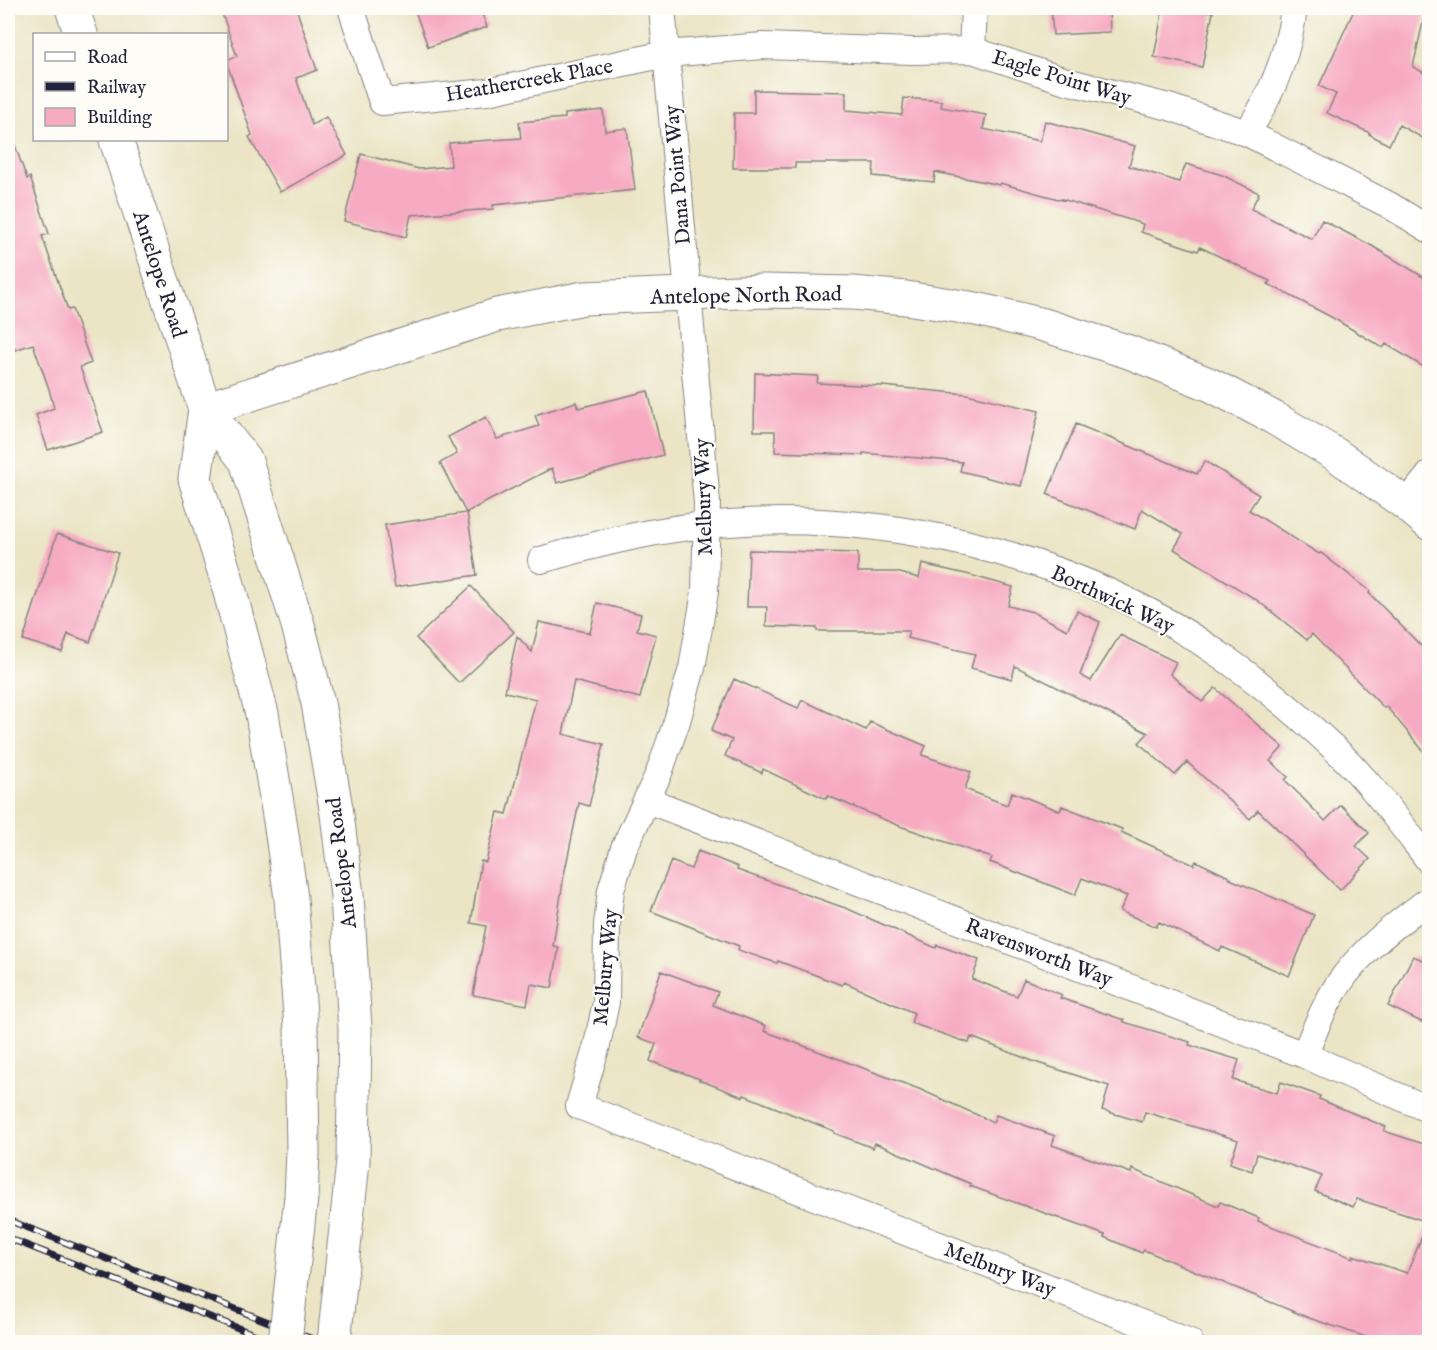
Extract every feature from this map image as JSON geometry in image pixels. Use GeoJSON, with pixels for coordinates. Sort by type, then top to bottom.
{"type":"FeatureCollection","features":[{"type":"Feature","properties":{"kind":"main road"},"geometry":{"type":"LineString","coordinates":[[72,8],[81,33]]}},
{"type":"Feature","properties":{"kind":"main road","name":"Antelope Road"},"geometry":{"type":"LineString","coordinates":[[116,141],[205,409],[246,461],[298,626],[320,714],[337,814],[352,958],[355,1052],[353,1161],[334,1342]]}},
{"type":"Feature","properties":{"kind":"main road","name":"Antelope North Road"},"geometry":{"type":"LineString","coordinates":[[205,409],[497,315],[584,298],[765,291],[853,293],[906,298],[976,309],[1044,325],[1129,351],[1211,386],[1274,418],[1335,454],[1418,514]]}},
{"type":"Feature","properties":{"kind":"main road","name":"Antelope Road"},"geometry":{"type":"LineString","coordinates":[[205,409],[195,479],[226,577],[262,714],[291,898],[301,1028],[301,1197],[285,1342]]}},
{"type":"Feature","properties":{"kind":"street","name":"Heathercreek Place"},"geometry":{"type":"LineString","coordinates":[[351,8],[382,102],[487,92],[666,54]]}},
{"type":"Feature","properties":{"kind":"street","name":"Dana Point Way"},"geometry":{"type":"LineString","coordinates":[[662,8],[688,295]]}},
{"type":"Feature","properties":{"kind":"street"},"geometry":{"type":"LineString","coordinates":[[972,50],[974,8]]}},
{"type":"Feature","properties":{"kind":"street"},"geometry":{"type":"LineString","coordinates":[[1247,133],[1259,114],[1277,75],[1287,44],[1294,8]]}},
{"type":"Feature","properties":{"kind":"street","name":"Eagle Point Way"},"geometry":{"type":"LineString","coordinates":[[666,54],[763,46],[913,51],[972,50],[1065,81],[1169,107],[1247,133],[1379,200],[1430,230]]}},
{"type":"Feature","properties":{"kind":"street","name":"Melbury Way"},"geometry":{"type":"LineString","coordinates":[[688,295],[708,525],[705,592],[692,668],[677,721],[647,800],[624,848],[611,890],[607,925],[606,1002],[597,1045],[579,1106],[1190,1342]]}},
{"type":"Feature","properties":{"kind":"street"},"geometry":{"type":"LineString","coordinates":[[1418,514],[1430,474]]}},
{"type":"Feature","properties":{"kind":"street","name":"Borthwick Way"},"geometry":{"type":"LineString","coordinates":[[541,560],[608,542],[708,525],[770,522],[825,523],[906,531],[995,551],[1039,564],[1102,590],[1164,620],[1222,656],[1287,706],[1338,752],[1392,813],[1430,862]]}},
{"type":"Feature","properties":{"kind":"street","name":"Ravensworth Way"},"geometry":{"type":"LineString","coordinates":[[647,800],[1305,1055],[1430,1110]]}},
{"type":"Feature","properties":{"kind":"street"},"geometry":{"type":"LineString","coordinates":[[1305,1055],[1327,1002],[1352,966],[1383,934],[1430,899]]}},
{"type":"Feature","properties":{"kind":"building"},"geometry":{"type":"Polygon","coordinates":[[[220,8],[296,8],[317,70],[296,78],[312,125],[326,117],[347,155],[280,192],[249,137],[252,135],[228,67],[228,59],[237,56],[220,8]]]}},
{"type":"Feature","properties":{"kind":"building"},"geometry":{"type":"Polygon","coordinates":[[[414,8],[480,8],[487,27],[428,47],[414,8]]]}},
{"type":"Feature","properties":{"kind":"building"},"geometry":{"type":"Polygon","coordinates":[[[1051,8],[1109,8],[1110,32],[1053,35],[1051,8]]]}},
{"type":"Feature","properties":{"kind":"building"},"geometry":{"type":"Polygon","coordinates":[[[1163,8],[1188,8],[1213,12],[1202,67],[1154,57],[1163,8]]]}},
{"type":"Feature","properties":{"kind":"building"},"geometry":{"type":"Polygon","coordinates":[[[1355,8],[1426,8],[1413,67],[1430,76],[1430,142],[1399,125],[1389,145],[1370,133],[1327,113],[1336,94],[1319,86],[1355,8]]]}},
{"type":"Feature","properties":{"kind":"building"},"geometry":{"type":"Polygon","coordinates":[[[754,90],[846,92],[846,110],[902,115],[904,98],[942,101],[941,107],[986,115],[983,129],[1040,141],[1045,121],[1135,146],[1129,166],[1179,182],[1186,164],[1222,175],[1259,193],[1251,209],[1312,239],[1322,220],[1372,246],[1430,281],[1430,371],[1386,344],[1383,348],[1333,318],[1268,284],[1270,281],[1200,247],[1198,251],[1141,232],[1143,224],[1062,199],[1000,183],[1000,185],[935,172],[934,182],[873,176],[874,163],[795,163],[795,168],[733,168],[734,113],[754,113],[754,90]]]}},
{"type":"Feature","properties":{"kind":"building"},"geometry":{"type":"Polygon","coordinates":[[[603,110],[605,131],[627,128],[635,190],[493,205],[494,209],[411,215],[406,237],[344,221],[361,154],[419,169],[451,166],[449,143],[521,138],[519,122],[565,118],[565,114],[603,110]]]}},
{"type":"Feature","properties":{"kind":"building"},"geometry":{"type":"Polygon","coordinates":[[[8,134],[11,134],[27,179],[30,177],[49,234],[42,236],[68,310],[72,309],[91,363],[80,367],[103,432],[48,450],[36,415],[54,408],[49,389],[33,344],[15,350],[8,329],[8,134]]]}},
{"type":"Feature","properties":{"kind":"building"},"geometry":{"type":"Polygon","coordinates":[[[755,373],[818,376],[817,383],[967,394],[1039,411],[1021,486],[960,471],[962,462],[863,453],[863,455],[775,452],[775,431],[754,431],[755,373]]]}},
{"type":"Feature","properties":{"kind":"building"},"geometry":{"type":"Polygon","coordinates":[[[648,391],[663,455],[557,483],[552,468],[467,512],[477,575],[395,587],[385,525],[466,513],[440,463],[457,454],[448,437],[486,417],[497,439],[539,426],[535,415],[576,402],[578,408],[648,391]]]}},
{"type":"Feature","properties":{"kind":"building"},"geometry":{"type":"Polygon","coordinates":[[[1076,424],[1197,474],[1205,461],[1259,495],[1249,510],[1319,554],[1321,553],[1370,591],[1369,593],[1430,655],[1430,759],[1386,706],[1384,708],[1312,634],[1307,640],[1257,600],[1174,549],[1183,534],[1142,509],[1135,529],[1047,494],[1076,424]]]}},
{"type":"Feature","properties":{"kind":"building"},"geometry":{"type":"Polygon","coordinates":[[[57,534],[118,553],[90,642],[68,634],[62,652],[23,640],[57,534]]]}},
{"type":"Feature","properties":{"kind":"building"},"geometry":{"type":"Polygon","coordinates":[[[749,550],[858,553],[858,572],[896,572],[919,578],[922,564],[1013,587],[1008,606],[1033,612],[1067,630],[1077,611],[1100,622],[1080,675],[1091,681],[1120,635],[1176,662],[1170,674],[1202,702],[1215,688],[1283,747],[1270,761],[1288,777],[1285,780],[1325,821],[1341,805],[1369,833],[1356,846],[1370,859],[1340,890],[1258,810],[1250,819],[1187,762],[1175,775],[1139,743],[1148,733],[1015,666],[1012,679],[971,668],[975,654],[907,638],[909,631],[817,631],[817,628],[766,626],[767,607],[747,607],[749,550]]]}},
{"type":"Feature","properties":{"kind":"building"},"geometry":{"type":"Polygon","coordinates":[[[471,586],[514,632],[459,683],[416,638],[471,586]]]}},
{"type":"Feature","properties":{"kind":"building"},"geometry":{"type":"Polygon","coordinates":[[[597,603],[641,614],[637,630],[656,635],[640,698],[574,681],[563,734],[604,744],[589,806],[579,803],[564,875],[553,946],[559,947],[552,988],[531,984],[527,1005],[473,995],[486,926],[471,923],[481,861],[486,862],[498,812],[507,814],[536,699],[505,692],[517,636],[532,652],[539,622],[590,633],[597,603]]]}},
{"type":"Feature","properties":{"kind":"building"},"geometry":{"type":"Polygon","coordinates":[[[734,679],[798,708],[802,700],[866,730],[870,722],[926,746],[922,755],[971,772],[965,789],[1007,805],[1012,792],[1060,811],[1062,806],[1122,829],[1121,832],[1194,865],[1196,861],[1230,879],[1314,915],[1289,976],[1222,947],[1220,951],[1159,922],[1156,927],[1120,911],[1127,896],[1082,878],[1075,895],[990,862],[992,858],[897,825],[828,796],[826,799],[763,769],[762,773],[725,756],[732,740],[711,731],[734,679]]]}},
{"type":"Feature","properties":{"kind":"building"},"geometry":{"type":"Polygon","coordinates":[[[698,851],[738,867],[737,870],[848,909],[936,948],[937,945],[979,960],[972,979],[1017,996],[1024,979],[1062,995],[1060,998],[1124,1020],[1124,1022],[1190,1042],[1189,1045],[1239,1060],[1233,1080],[1277,1093],[1281,1082],[1320,1096],[1319,1099],[1386,1127],[1384,1131],[1430,1146],[1430,1342],[1381,1342],[1309,1318],[1144,1250],[1142,1253],[1104,1237],[1105,1235],[970,1186],[971,1184],[875,1143],[873,1148],[744,1095],[743,1097],[650,1061],[656,1044],[638,1037],[661,971],[718,992],[713,1005],[766,1026],[764,1031],[919,1089],[993,1122],[996,1115],[1055,1136],[1052,1145],[1131,1173],[1132,1169],[1218,1206],[1220,1202],[1259,1218],[1258,1221],[1353,1258],[1353,1255],[1407,1273],[1428,1222],[1357,1199],[1353,1207],[1315,1191],[1322,1176],[1257,1154],[1252,1171],[1230,1163],[1238,1140],[1145,1112],[1142,1122],[1102,1110],[1109,1086],[1035,1062],[971,1037],[969,1043],[911,1023],[914,1013],[844,982],[842,985],[778,961],[777,963],[738,950],[739,946],[651,911],[671,861],[691,869],[698,851]]]}},
{"type":"Feature","properties":{"kind":"building"},"geometry":{"type":"Polygon","coordinates":[[[1413,956],[1430,963],[1430,1026],[1388,1006],[1413,956]]]}},
{"type":"Feature","properties":{"kind":"railway"},"geometry":{"type":"LineString","coordinates":[[8,1220],[320,1342]]}},
{"type":"Feature","properties":{"kind":"railway"},"geometry":{"type":"LineString","coordinates":[[8,1238],[274,1342]]}}]}
